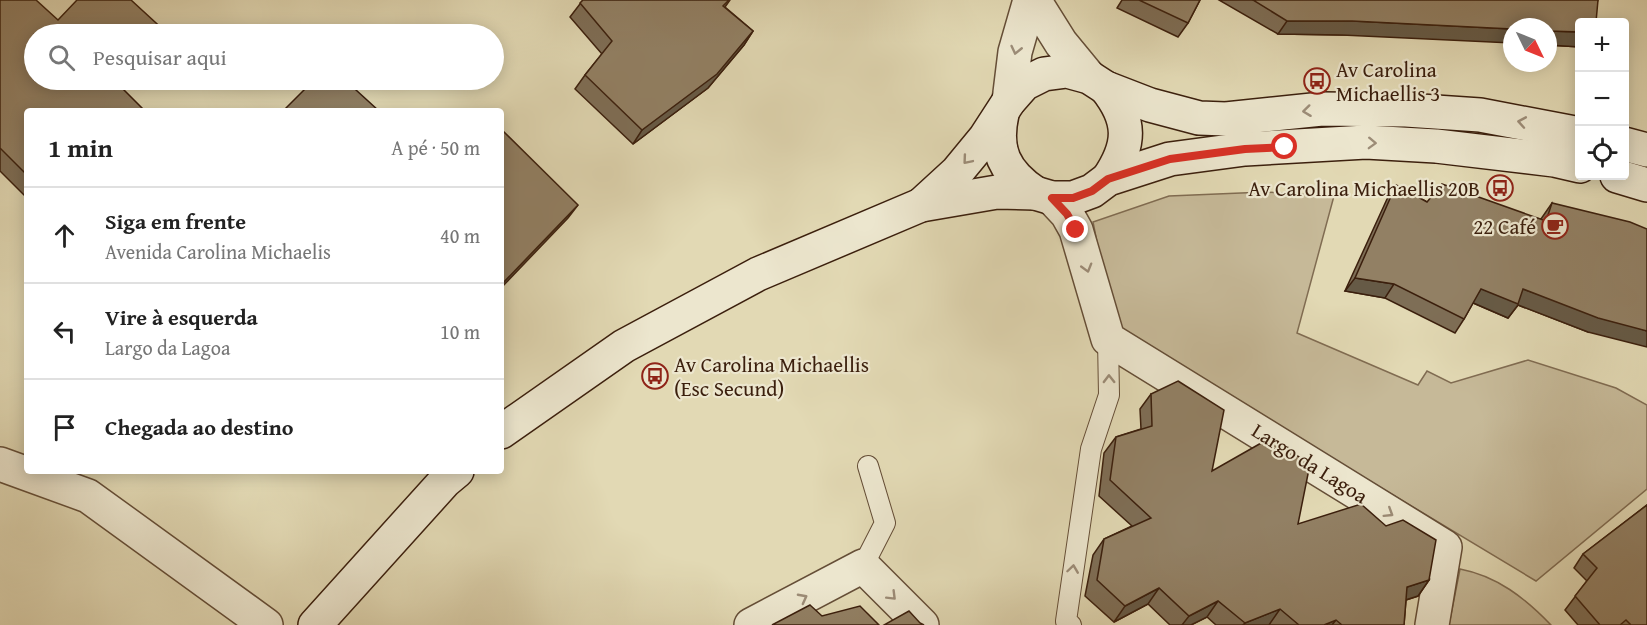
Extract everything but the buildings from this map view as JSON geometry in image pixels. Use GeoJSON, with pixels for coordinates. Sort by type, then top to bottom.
{"type":"FeatureCollection","features":[{"type":"Feature","properties":{"kind":"street"},"geometry":{"type":"LineString","coordinates":[[1032,0],[1061,42],[1118,104],[1124,123],[1125,143],[1119,162],[1108,179]]}},
{"type":"Feature","properties":{"kind":"street"},"geometry":{"type":"LineString","coordinates":[[1032,0],[1015,52],[998,132],[1000,151],[1007,168],[1019,182],[1044,195],[1067,214],[1076,230],[1108,339]]}},
{"type":"Feature","properties":{"kind":"street"},"geometry":{"type":"LineString","coordinates":[[921,205],[957,172],[1024,84],[1044,74],[1067,71],[1150,105],[1199,118],[1226,119],[1322,109],[1406,110],[1480,115],[1575,133]]}},
{"type":"Feature","properties":{"kind":"street"},"geometry":{"type":"LineString","coordinates":[[504,430],[624,346],[758,274],[921,205],[997,192],[1073,198],[1092,191],[1108,179],[1170,159],[1245,149],[1366,142],[1436,146],[1554,160],[1575,165]]}},
{"type":"Feature","properties":{"kind":"street"},"geometry":{"type":"LineString","coordinates":[[1629,145],[1647,150]]}},
{"type":"Feature","properties":{"kind":"street"},"geometry":{"type":"LineString","coordinates":[[1629,180],[1647,185]]}},
{"type":"Feature","properties":{"kind":"street","name":"Largo da Lagoa"},"geometry":{"type":"LineString","coordinates":[[1108,339],[1445,547],[1432,625]]}},
{"type":"Feature","properties":{"kind":"street"},"geometry":{"type":"LineString","coordinates":[[0,464],[24,473]]}},
{"type":"Feature","properties":{"kind":"street"},"geometry":{"type":"LineString","coordinates":[[28,474],[88,496],[266,625]]}},
{"type":"Feature","properties":{"kind":"street"},"geometry":{"type":"LineString","coordinates":[[315,625],[453,474]]}},
{"type":"Feature","properties":{"kind":"street"},"geometry":{"type":"LineString","coordinates":[[751,625],[863,566],[922,625]]}},
{"type":"Feature","properties":{"kind":"lane"},"geometry":{"type":"LineString","coordinates":[[1071,625],[1066,621],[1091,449],[1109,395],[1108,339]]}},
{"type":"Feature","properties":{"kind":"lane"},"geometry":{"type":"LineString","coordinates":[[863,566],[885,523],[868,466]]}},
{"type":"Feature","properties":{"kind":"shaded area"},"geometry":{"type":"Polygon","coordinates":[[[1265,192],[1334,196],[1297,333],[1418,385],[1427,371],[1451,383],[1528,360],[1616,388],[1647,405],[1647,489],[1536,581],[1114,327],[1093,222],[1169,196],[1265,192]]]}},
{"type":"Feature","properties":{"kind":"shaded area"},"geometry":{"type":"Polygon","coordinates":[[[1460,569],[1486,577],[1510,589],[1551,625],[1449,625],[1460,569]]]}},
{"type":"Feature","properties":{"kind":"place","name":"Av Carolina Michaellis 3"},"geometry":{"type":"Point","coordinates":[1317,81]}},
{"type":"Feature","properties":{"kind":"place","name":"Av Carolina Michaellis 20B"},"geometry":{"type":"Point","coordinates":[1500,188]}},
{"type":"Feature","properties":{"kind":"place","name":"22 Café"},"geometry":{"type":"Point","coordinates":[1555,226]}},
{"type":"Feature","properties":{"kind":"place","name":"Av Carolina Michaellis (Esc Secund)"},"geometry":{"type":"Point","coordinates":[655,376]}},
{"type":"Feature","properties":{"kind":"route"},"geometry":{"type":"LineString","coordinates":[[1076,230],[1067,214],[1052,198],[1073,198],[1092,191],[1108,179],[1170,159],[1245,149],[1285,147]]}}]}
